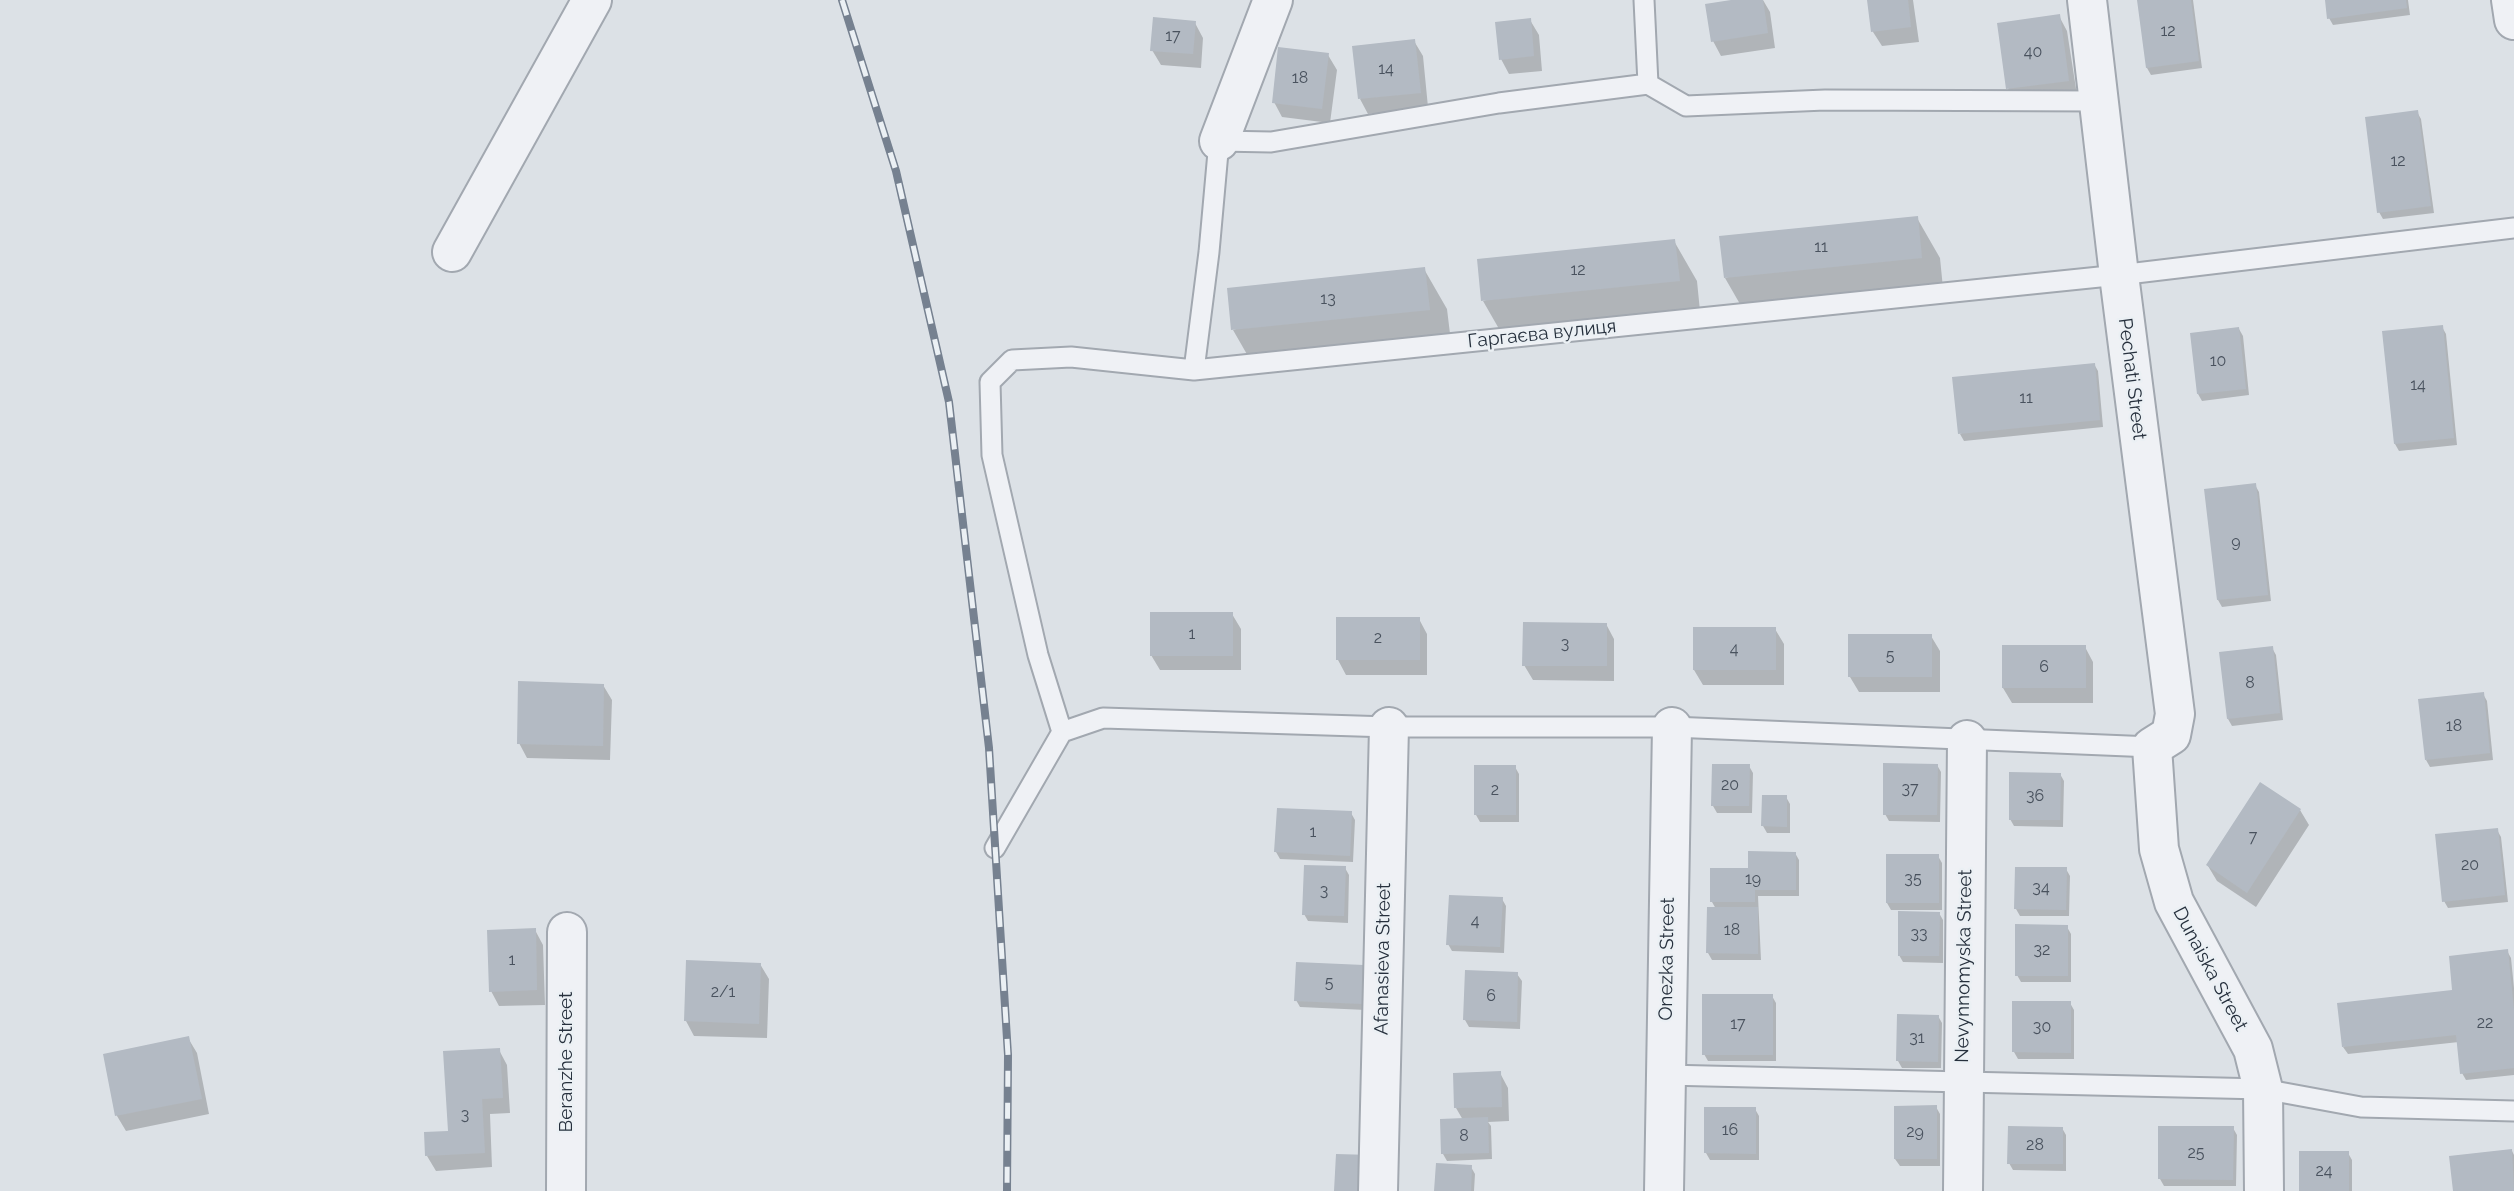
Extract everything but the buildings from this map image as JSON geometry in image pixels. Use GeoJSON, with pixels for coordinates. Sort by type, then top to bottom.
{"type":"FeatureCollection","features":[{"type":"Feature","properties":{"kind":"street"},"geometry":{"type":"LineString","coordinates":[[452,252],[592,0]]}},
{"type":"Feature","properties":{"kind":"street"},"geometry":{"type":"LineString","coordinates":[[1219,141],[1273,0]]}},
{"type":"Feature","properties":{"kind":"street","name":"Pechati Street"},"geometry":{"type":"LineString","coordinates":[[2087,0],[2175,714],[2171,735],[2152,747]]}},
{"type":"Feature","properties":{"kind":"street"},"geometry":{"type":"LineString","coordinates":[[2511,0],[2514,20]]}},
{"type":"Feature","properties":{"kind":"street","name":"Afanasieva Street"},"geometry":{"type":"LineString","coordinates":[[1378,1191],[1389,727]]}},
{"type":"Feature","properties":{"kind":"street","name":"Onezka Street"},"geometry":{"type":"LineString","coordinates":[[1664,1191],[1672,727]]}},
{"type":"Feature","properties":{"kind":"street","name":"Nevynnomyska Street"},"geometry":{"type":"LineString","coordinates":[[1963,1191],[1967,740]]}},
{"type":"Feature","properties":{"kind":"street","name":"Dunaiska Street"},"geometry":{"type":"LineString","coordinates":[[2152,747],[2158,849],[2175,902],[2253,1049],[2263,1089],[2264,1191]]}},
{"type":"Feature","properties":{"kind":"street","name":"Beranzhe Street"},"geometry":{"type":"LineString","coordinates":[[566,1191],[567,932]]}},
{"type":"Feature","properties":{"kind":"lane"},"geometry":{"type":"LineString","coordinates":[[1644,0],[1648,84]]}},
{"type":"Feature","properties":{"kind":"lane"},"geometry":{"type":"LineString","coordinates":[[1194,370],[1209,252],[1219,141],[1271,142],[1499,103],[1648,84],[1686,106],[1825,100],[2099,101]]}},
{"type":"Feature","properties":{"kind":"lane","name":"Гаргаєва вулиця"},"geometry":{"type":"LineString","coordinates":[[1062,732],[1038,655],[992,455],[990,382],[1012,360],[1071,358],[1194,370],[2119,275],[2514,228]]}},
{"type":"Feature","properties":{"kind":"lane"},"geometry":{"type":"LineString","coordinates":[[995,848],[1062,732],[1103,718],[1389,727],[1672,727],[2152,747]]}},
{"type":"Feature","properties":{"kind":"lane"},"geometry":{"type":"LineString","coordinates":[[1665,1075],[2263,1089],[2361,1107],[2514,1111]]}},
{"type":"Feature","properties":{"kind":"railway"},"geometry":{"type":"LineString","coordinates":[[842,0],[896,171],[949,402],[989,748],[1008,1055],[1007,1191]]}}]}
